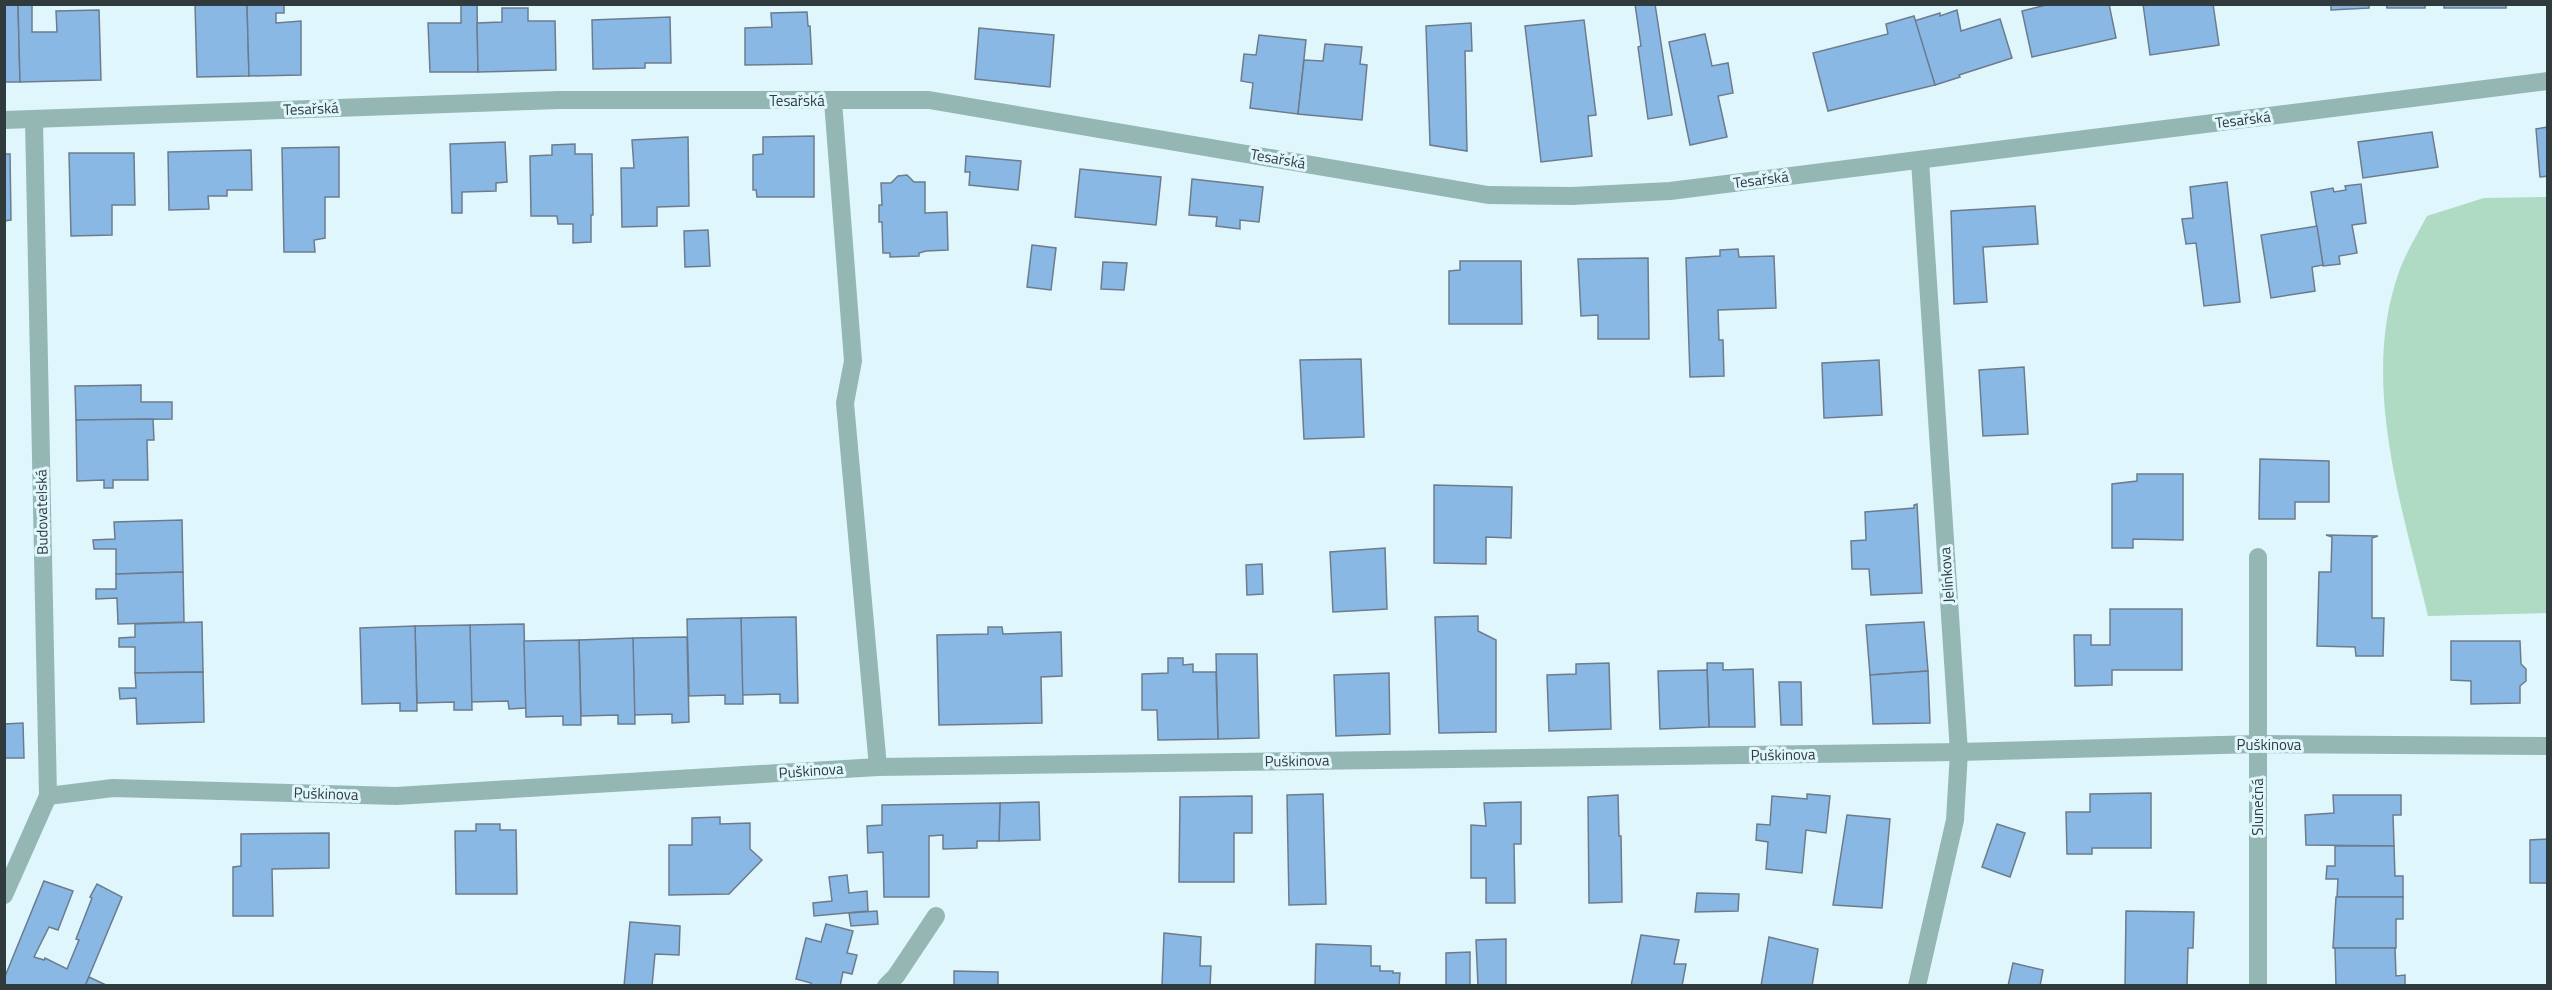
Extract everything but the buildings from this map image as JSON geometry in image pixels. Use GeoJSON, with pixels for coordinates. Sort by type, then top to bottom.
{"type":"FeatureCollection","features":[{"type":"Feature","properties":{"kind":"street","name":"Tesařská"},"geometry":{"type":"LineString","coordinates":[[4,120],[559,100],[929,100],[1488,195],[1572,196],[1670,191],[2547,81]]}},
{"type":"Feature","properties":{"kind":"street"},"geometry":{"type":"LineString","coordinates":[[833,101],[853,361],[845,403],[878,766]]}},
{"type":"Feature","properties":{"kind":"street","name":"Budovatelská"},"geometry":{"type":"LineString","coordinates":[[4,895],[48,796],[34,120]]}},
{"type":"Feature","properties":{"kind":"street","name":"Jelínkova"},"geometry":{"type":"LineString","coordinates":[[1917,986],[1955,820],[1959,752],[1920,161]]}},
{"type":"Feature","properties":{"kind":"street","name":"Slunečná"},"geometry":{"type":"LineString","coordinates":[[2258,557],[2258,986]]}},
{"type":"Feature","properties":{"kind":"street","name":"Puškinova"},"geometry":{"type":"LineString","coordinates":[[48,796],[113,788],[396,796],[878,766],[1959,752],[2258,744],[2547,746]]}},
{"type":"Feature","properties":{"kind":"street"},"geometry":{"type":"LineString","coordinates":[[886,986],[936,916]]}},
{"type":"Feature","properties":{"kind":"green space"},"geometry":{"type":"Polygon","coordinates":[[[2547,197],[2547,613],[2428,616],[2397,487],[2389,443],[2384,399],[2383,355],[2388,311],[2400,269],[2427,216],[2484,198],[2547,197]]]}}]}
